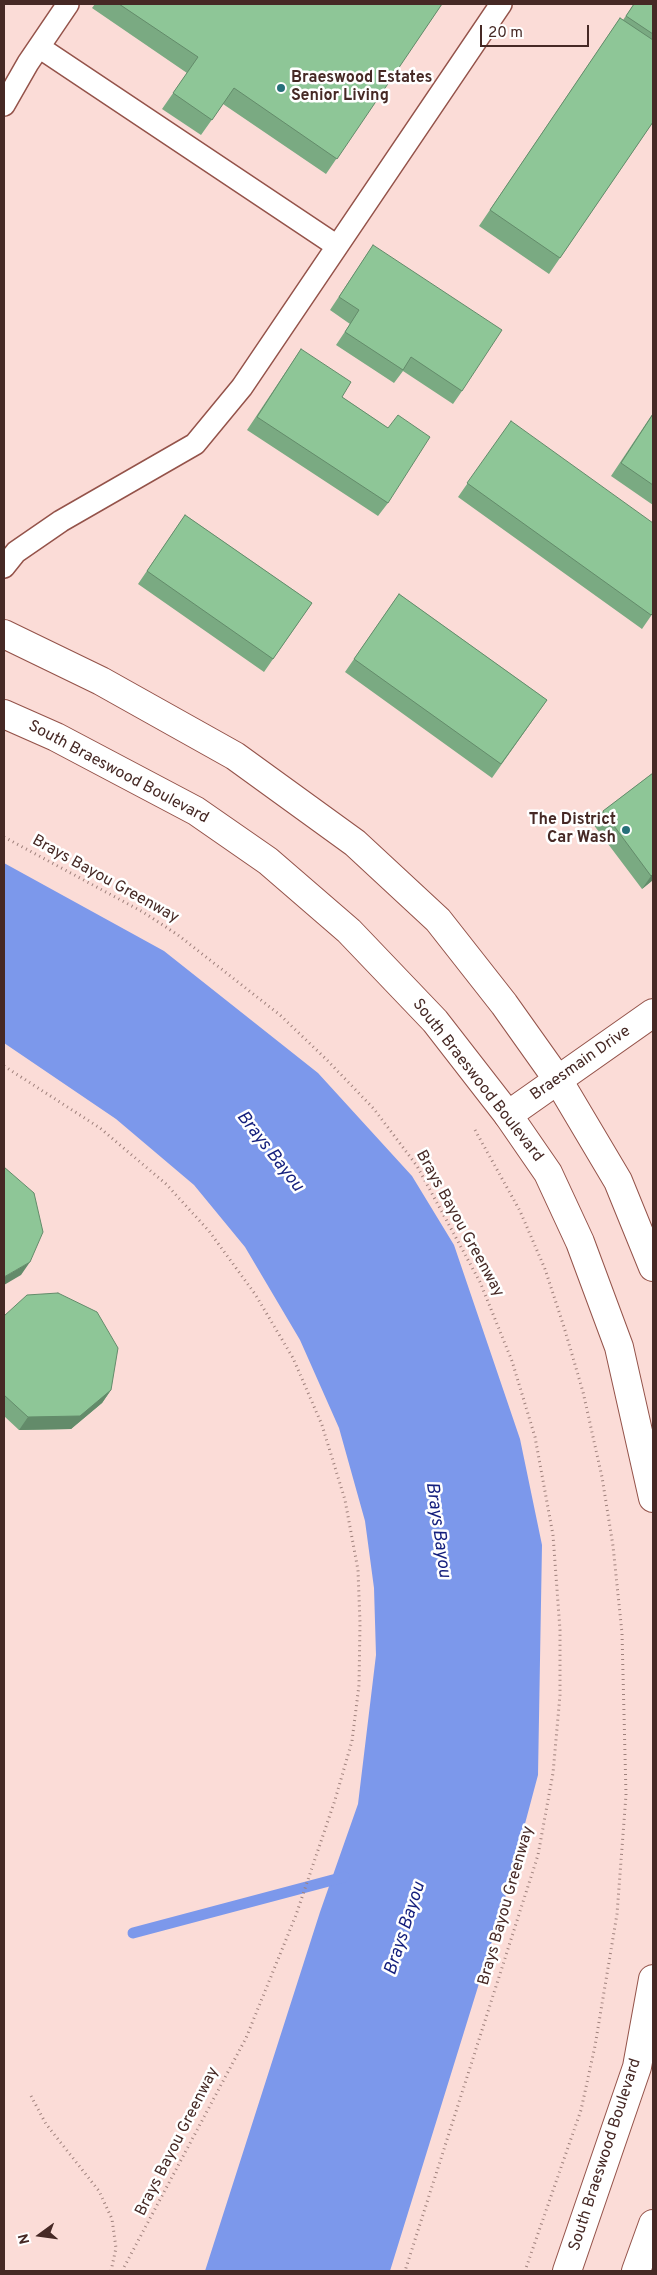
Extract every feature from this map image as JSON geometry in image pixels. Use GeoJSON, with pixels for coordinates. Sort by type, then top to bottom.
{"type":"FeatureCollection","features":[{"type":"Feature","properties":{"kind":"main road"},"geometry":{"type":"LineString","coordinates":[[4,634],[101,681],[234,756],[355,843],[438,920],[504,1004],[558,1080],[618,1181],[653,1268]]}},
{"type":"Feature","properties":{"kind":"main road","name":"South Braeswood Boulevard"},"geometry":{"type":"LineString","coordinates":[[4,714],[56,737],[196,810],[268,861],[349,931],[434,1021],[508,1115],[548,1172],[580,1242],[619,1347],[649,1458],[653,1498]]}},
{"type":"Feature","properties":{"kind":"main road","name":"Braesmain Drive"},"geometry":{"type":"LineString","coordinates":[[508,1115],[653,1014]]}},
{"type":"Feature","properties":{"kind":"main road","name":"South Braeswood Boulevard"},"geometry":{"type":"LineString","coordinates":[[567,2271],[637,2067],[653,1979]]}},
{"type":"Feature","properties":{"kind":"main road"},"geometry":{"type":"LineString","coordinates":[[636,2271],[653,2224]]}},
{"type":"Feature","properties":{"kind":"lane"},"geometry":{"type":"LineString","coordinates":[[4,105],[38,47],[68,4]]}},
{"type":"Feature","properties":{"kind":"lane"},"geometry":{"type":"LineString","coordinates":[[4,568],[16,552],[61,521],[195,444],[242,387],[501,4]]}},
{"type":"Feature","properties":{"kind":"lane"},"geometry":{"type":"LineString","coordinates":[[38,47],[337,246]]}},
{"type":"Feature","properties":{"kind":"path","name":"Brays Bayou Greenway"},"geometry":{"type":"LineString","coordinates":[[4,837],[143,912],[178,935],[280,1015],[374,1109],[416,1166],[480,1282],[512,1362],[534,1437],[553,1535],[560,1630],[560,1695],[553,1773],[538,1855],[405,2271]]}},
{"type":"Feature","properties":{"kind":"path","name":"Brays Bayou Greenway"},"geometry":{"type":"LineString","coordinates":[[4,1066],[100,1128],[166,1184],[209,1231],[255,1294],[293,1358],[325,1434],[345,1500],[358,1570],[360,1623],[359,1685],[352,1741],[335,1800],[296,1915],[246,2038],[122,2271]]}},
{"type":"Feature","properties":{"kind":"path"},"geometry":{"type":"LineString","coordinates":[[471,1125],[520,1210],[545,1270],[564,1327],[602,1477],[613,1546],[622,1633],[626,1795],[617,1914],[595,2046],[582,2110],[525,2271]]}},
{"type":"Feature","properties":{"kind":"path","name":"Brays Bayou Greenway"},"geometry":{"type":"LineString","coordinates":[[30,2096],[46,2124],[99,2191],[112,2219],[116,2248],[111,2271]]}},
{"type":"Feature","properties":{"kind":"water","name":"Brays Bayou"},"geometry":{"type":"Polygon","coordinates":[[[4,863],[164,951],[318,1073],[412,1176],[454,1245],[520,1439],[542,1545],[538,1775],[503,1906],[390,2271],[205,2271],[320,1912],[358,1804],[376,1655],[374,1588],[365,1521],[339,1428],[300,1340],[245,1247],[194,1185],[116,1119],[4,1043],[4,863]]]}},
{"type":"Feature","properties":{"kind":"building","name":"Braeswood Estates Senior Living"},"geometry":{"type":"Polygon","coordinates":[[[119,4],[442,4],[337,159],[234,88],[212,120],[173,93],[198,57],[119,4]]]}},
{"type":"Feature","properties":{"kind":"building"},"geometry":{"type":"Polygon","coordinates":[[[634,4],[653,4],[653,34],[626,16],[634,4]]]}},
{"type":"Feature","properties":{"kind":"building"},"geometry":{"type":"Polygon","coordinates":[[[620,18],[653,40],[653,122],[560,258],[490,210],[620,18]]]}},
{"type":"Feature","properties":{"kind":"building"},"geometry":{"type":"Polygon","coordinates":[[[373,245],[502,330],[462,391],[411,357],[403,370],[345,332],[359,310],[339,297],[373,245]]]}},
{"type":"Feature","properties":{"kind":"building"},"geometry":{"type":"Polygon","coordinates":[[[301,349],[351,382],[342,397],[388,428],[398,415],[430,437],[388,503],[257,417],[301,349]]]}},
{"type":"Feature","properties":{"kind":"building"},"geometry":{"type":"Polygon","coordinates":[[[653,414],[653,485],[621,463],[653,414]]]}},
{"type":"Feature","properties":{"kind":"building"},"geometry":{"type":"Polygon","coordinates":[[[511,421],[653,523],[653,613],[651,615],[467,483],[511,421]]]}},
{"type":"Feature","properties":{"kind":"building"},"geometry":{"type":"Polygon","coordinates":[[[185,515],[312,603],[273,659],[147,571],[185,515]]]}},
{"type":"Feature","properties":{"kind":"building"},"geometry":{"type":"Polygon","coordinates":[[[399,594],[547,700],[501,764],[354,659],[399,594]]]}},
{"type":"Feature","properties":{"kind":"building","name":"The District Car Wash"},"geometry":{"type":"Polygon","coordinates":[[[653,773],[653,874],[651,876],[603,811],[653,773]]]}},
{"type":"Feature","properties":{"kind":"building"},"geometry":{"type":"Polygon","coordinates":[[[4,1167],[34,1193],[43,1232],[30,1262],[4,1277],[4,1167]]]}},
{"type":"Feature","properties":{"kind":"building"},"geometry":{"type":"Polygon","coordinates":[[[58,1293],[97,1312],[118,1348],[111,1390],[80,1416],[28,1417],[4,1395],[4,1316],[27,1295],[58,1293]]]}},
{"type":"Feature","properties":{"kind":"waterway"},"geometry":{"type":"LineString","coordinates":[[133,1933],[344,1877]]}},
{"type":"Feature","properties":{"kind":"place","name":"Braeswood Estates Senior Living"},"geometry":{"type":"Point","coordinates":[281,88]}},
{"type":"Feature","properties":{"kind":"place","name":"The District Car Wash"},"geometry":{"type":"Point","coordinates":[626,830]}}]}
